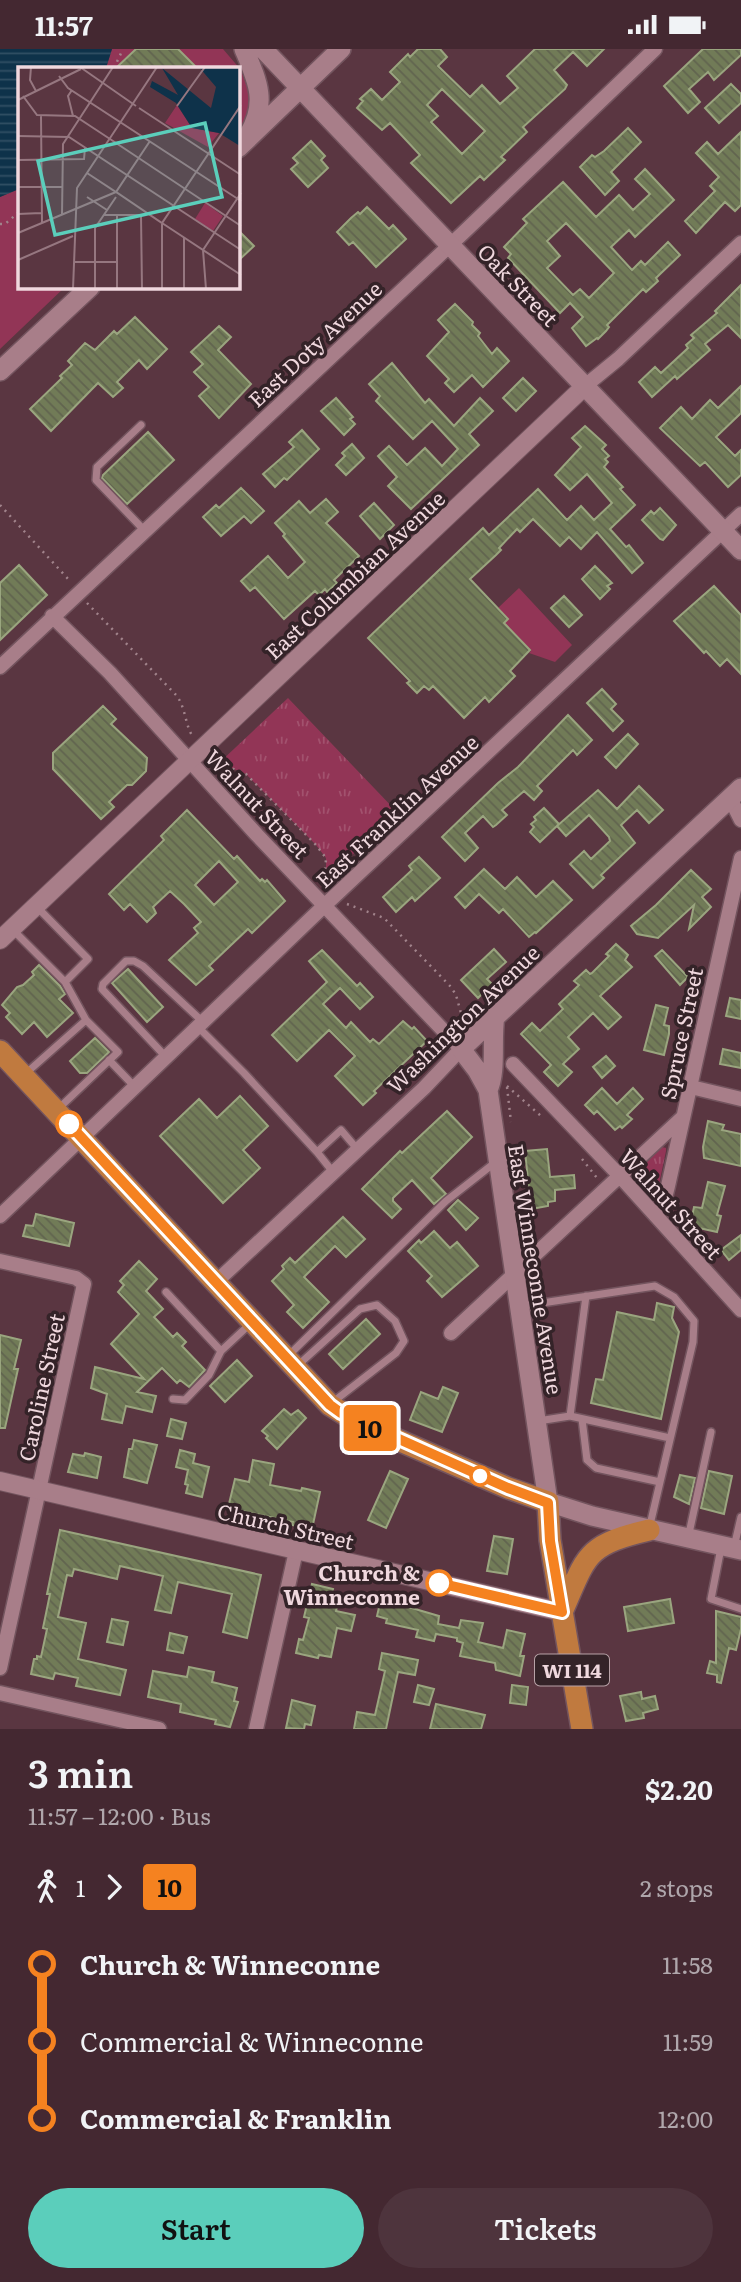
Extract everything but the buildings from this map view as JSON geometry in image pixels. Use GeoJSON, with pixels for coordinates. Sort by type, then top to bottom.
{"type":"FeatureCollection","features":[{"type":"Feature","properties":{"kind":"main road"},"geometry":{"type":"LineString","coordinates":[[240,146],[251,131],[260,97],[259,83],[244,49]]}},
{"type":"Feature","properties":{"kind":"main road","name":"Oak Street"},"geometry":{"type":"LineString","coordinates":[[263,49],[741,550]]}},
{"type":"Feature","properties":{"kind":"main road"},"geometry":{"type":"LineString","coordinates":[[240,146],[341,49]]}},
{"type":"Feature","properties":{"kind":"main road"},"geometry":{"type":"LineString","coordinates":[[1,371],[88,289]]}},
{"type":"Feature","properties":{"kind":"main road","name":"Washington Avenue"},"geometry":{"type":"LineString","coordinates":[[461,1049],[735,793]]}},
{"type":"Feature","properties":{"kind":"main road"},"geometry":{"type":"LineString","coordinates":[[488,1090],[494,1079],[492,1034],[495,1016]]}},
{"type":"Feature","properties":{"kind":"main road","name":"East Winneconne Avenue"},"geometry":{"type":"LineString","coordinates":[[461,1049],[488,1090],[548,1503]]}},
{"type":"Feature","properties":{"kind":"main road"},"geometry":{"type":"LineString","coordinates":[[0,1051],[330,1405],[359,1423],[548,1503],[649,1530],[732,1548]]}},
{"type":"Feature","properties":{"kind":"main road","name":"WI 114"},"geometry":{"type":"LineString","coordinates":[[548,1503],[550,1541],[582,1729]]}},
{"type":"Feature","properties":{"kind":"main road"},"geometry":{"type":"LineString","coordinates":[[562,1612],[589,1556],[600,1546],[616,1538],[649,1530]]}},
{"type":"Feature","properties":{"kind":"street","name":"East Doty Avenue"},"geometry":{"type":"LineString","coordinates":[[0,667],[655,49]]}},
{"type":"Feature","properties":{"kind":"street","name":"East Columbian Avenue"},"geometry":{"type":"LineString","coordinates":[[6,935],[585,386],[618,359],[741,243]]}},
{"type":"Feature","properties":{"kind":"street","name":"East Franklin Avenue"},"geometry":{"type":"LineString","coordinates":[[0,1216],[325,905],[741,514]]}},
{"type":"Feature","properties":{"kind":"street","name":"Walnut Street"},"geometry":{"type":"LineString","coordinates":[[52,616],[110,673],[189,761],[461,1049]]}},
{"type":"Feature","properties":{"kind":"street"},"geometry":{"type":"LineString","coordinates":[[735,793],[741,820]]}},
{"type":"Feature","properties":{"kind":"street","name":"Spruce Street"},"geometry":{"type":"LineString","coordinates":[[655,1215],[663,1206],[741,858]]}},
{"type":"Feature","properties":{"kind":"street","name":"Washington Avenue"},"geometry":{"type":"LineString","coordinates":[[216,1282],[424,1088],[461,1049]]}},
{"type":"Feature","properties":{"kind":"street","name":"Walnut Street"},"geometry":{"type":"LineString","coordinates":[[513,1064],[619,1175],[741,1310]]}},
{"type":"Feature","properties":{"kind":"street"},"geometry":{"type":"LineString","coordinates":[[691,1087],[741,1099]]}},
{"type":"Feature","properties":{"kind":"street"},"geometry":{"type":"LineString","coordinates":[[451,1333],[683,1117]]}},
{"type":"Feature","properties":{"kind":"street","name":"Caroline Street"},"geometry":{"type":"LineString","coordinates":[[0,1261],[76,1278],[84,1284],[0,1668]]}},
{"type":"Feature","properties":{"kind":"street","name":"Church Street"},"geometry":{"type":"LineString","coordinates":[[0,1481],[562,1612]]}},
{"type":"Feature","properties":{"kind":"street"},"geometry":{"type":"LineString","coordinates":[[256,1729],[296,1551]]}},
{"type":"Feature","properties":{"kind":"street"},"geometry":{"type":"LineString","coordinates":[[0,1693],[159,1729]]}},
{"type":"Feature","properties":{"kind":"lane"},"geometry":{"type":"LineString","coordinates":[[141,425],[97,467],[95,476],[144,530]]}},
{"type":"Feature","properties":{"kind":"lane"},"geometry":{"type":"LineString","coordinates":[[36,906],[88,959],[65,982]]}},
{"type":"Feature","properties":{"kind":"lane"},"geometry":{"type":"LineString","coordinates":[[6,935],[65,982],[86,1020],[118,1052],[56,1111]]}},
{"type":"Feature","properties":{"kind":"lane"},"geometry":{"type":"LineString","coordinates":[[166,1057],[102,989],[103,984],[126,961],[143,965],[317,1152],[333,1173]]}},
{"type":"Feature","properties":{"kind":"lane"},"geometry":{"type":"LineString","coordinates":[[23,1076],[86,1020]]}},
{"type":"Feature","properties":{"kind":"lane"},"geometry":{"type":"LineString","coordinates":[[109,1061],[135,1087]]}},
{"type":"Feature","properties":{"kind":"lane"},"geometry":{"type":"LineString","coordinates":[[317,1152],[341,1130],[358,1150]]}},
{"type":"Feature","properties":{"kind":"lane"},"geometry":{"type":"LineString","coordinates":[[291,1363],[446,1201],[497,1161]]}},
{"type":"Feature","properties":{"kind":"lane"},"geometry":{"type":"LineString","coordinates":[[520,1307],[654,1286],[674,1297],[694,1321],[693,1342],[649,1530]]}},
{"type":"Feature","properties":{"kind":"lane"},"geometry":{"type":"LineString","coordinates":[[166,1292],[221,1351]]}},
{"type":"Feature","properties":{"kind":"lane"},"geometry":{"type":"LineString","coordinates":[[570,1416],[586,1296]]}},
{"type":"Feature","properties":{"kind":"lane"},"geometry":{"type":"LineString","coordinates":[[291,1363],[360,1309],[377,1305],[395,1321],[404,1341],[396,1353],[330,1405]]}},
{"type":"Feature","properties":{"kind":"lane"},"geometry":{"type":"LineString","coordinates":[[173,1399],[185,1400],[209,1375],[221,1351],[253,1322]]}},
{"type":"Feature","properties":{"kind":"lane"},"geometry":{"type":"LineString","coordinates":[[537,1421],[570,1416],[670,1439]]}},
{"type":"Feature","properties":{"kind":"lane"},"geometry":{"type":"LineString","coordinates":[[582,1419],[587,1461],[596,1468],[660,1482]]}},
{"type":"Feature","properties":{"kind":"lane"},"geometry":{"type":"LineString","coordinates":[[688,1539],[711,1432]]}},
{"type":"Feature","properties":{"kind":"lane"},"geometry":{"type":"LineString","coordinates":[[741,1517],[732,1548],[710,1598],[741,1609]]}},
{"type":"Feature","properties":{"kind":"path"},"geometry":{"type":"LineString","coordinates":[[114,67],[123,49]]}},
{"type":"Feature","properties":{"kind":"path"},"geometry":{"type":"LineString","coordinates":[[0,224],[5,224],[18,213]]}},
{"type":"Feature","properties":{"kind":"path"},"geometry":{"type":"LineString","coordinates":[[0,505],[71,583]]}},
{"type":"Feature","properties":{"kind":"green space"},"geometry":{"type":"Polygon","coordinates":[[[112,49],[223,49],[238,67],[106,67],[112,49]]]}},
{"type":"Feature","properties":{"kind":"green space"},"geometry":{"type":"Polygon","coordinates":[[[240,69],[252,101],[244,126],[240,129],[240,69]]]}},
{"type":"Feature","properties":{"kind":"green space"},"geometry":{"type":"Polygon","coordinates":[[[18,189],[18,289],[63,289],[0,349],[0,197],[18,189]]]}},
{"type":"Feature","properties":{"kind":"green space"},"geometry":{"type":"Polygon","coordinates":[[[519,588],[572,645],[555,662],[529,653],[531,651],[504,623],[508,619],[498,608],[519,588]]]}},
{"type":"Feature","properties":{"kind":"green space"},"geometry":{"type":"Polygon","coordinates":[[[288,698],[397,812],[326,880],[326,858],[316,845],[246,774],[219,763],[288,698]]]}},
{"type":"Feature","properties":{"kind":"green space"},"geometry":{"type":"Polygon","coordinates":[[[662,1147],[666,1148],[666,1151],[654,1198],[633,1176],[662,1147]]]}},
{"type":"Feature","properties":{"kind":"water"},"geometry":{"type":"Polygon","coordinates":[[[0,49],[112,49],[106,67],[18,67],[18,189],[0,197],[0,49]]]}},
{"type":"Feature","properties":{"kind":"bus line","name":"10"},"geometry":{"type":"LineString","coordinates":[[69,1124],[330,1405],[359,1423],[548,1503],[550,1541],[562,1612],[439,1583]]}},
{"type":"Feature","properties":{"kind":"place","name":"Church & Winneconne"},"geometry":{"type":"Point","coordinates":[439,1583]}}]}
